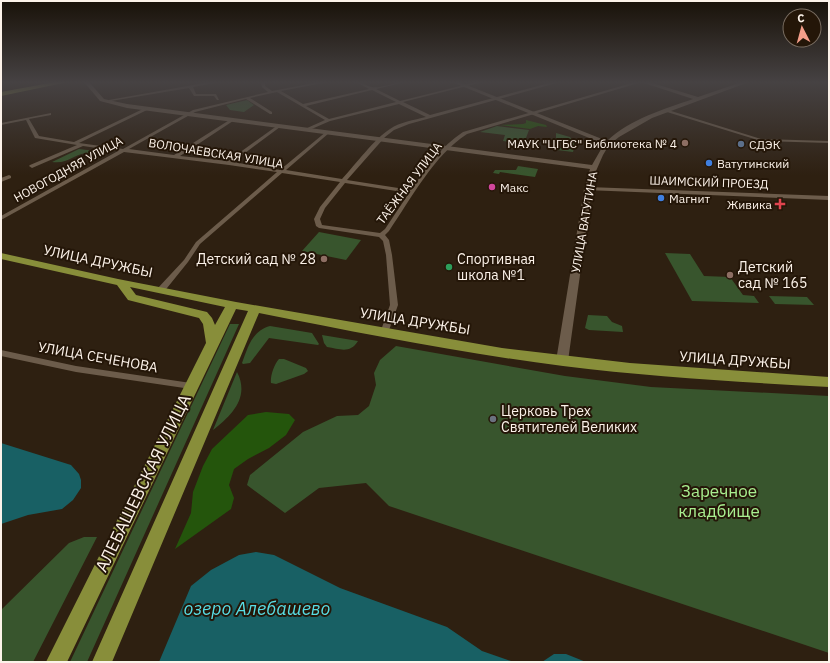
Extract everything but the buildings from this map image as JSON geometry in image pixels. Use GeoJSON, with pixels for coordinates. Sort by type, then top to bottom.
{"type":"FeatureCollection","features":[{"type":"Feature","properties":{"kind":"main road","name":"УЛИЦА ДРУЖБЫ"},"geometry":{"type":"LineString","coordinates":[[1,256],[121,283],[232,305],[384,333],[562,361],[648,370],[829,382]]}},
{"type":"Feature","properties":{"kind":"main road"},"geometry":{"type":"LineString","coordinates":[[121,283],[132,298],[203,315],[208,318],[210,323],[209,334],[212,342]]}},
{"type":"Feature","properties":{"kind":"main road","name":"АЛЕБАШЕВСКАЯ УЛИЦА"},"geometry":{"type":"LineString","coordinates":[[56,662],[212,342],[232,305]]}},
{"type":"Feature","properties":{"kind":"main road","name":"АЛЕБАШЕВСКАЯ УЛИЦА"},"geometry":{"type":"LineString","coordinates":[[102,662],[255,309]]}},
{"type":"Feature","properties":{"kind":"street"},"geometry":{"type":"LineString","coordinates":[[76,144],[138,113]]}},
{"type":"Feature","properties":{"kind":"street"},"geometry":{"type":"LineString","coordinates":[[174,113],[593,167]]}},
{"type":"Feature","properties":{"kind":"street","name":"НОВОГОДНЯЯ УЛИЦА"},"geometry":{"type":"LineString","coordinates":[[1,218],[192,113]]}},
{"type":"Feature","properties":{"kind":"street"},"geometry":{"type":"LineString","coordinates":[[316,113],[328,120]]}},
{"type":"Feature","properties":{"kind":"street"},"geometry":{"type":"LineString","coordinates":[[307,130],[328,120],[356,113]]}},
{"type":"Feature","properties":{"kind":"street"},"geometry":{"type":"LineString","coordinates":[[422,113],[430,117]]}},
{"type":"Feature","properties":{"kind":"street"},"geometry":{"type":"LineString","coordinates":[[381,235],[319,226],[317,219],[322,208],[381,139],[397,127],[445,113]]}},
{"type":"Feature","properties":{"kind":"street","name":"ТАЁЖНАЯ УЛИЦА"},"geometry":{"type":"LineString","coordinates":[[384,333],[394,305],[390,255],[386,240],[381,235],[387,230],[447,147],[458,137],[539,113]]}},
{"type":"Feature","properties":{"kind":"street","name":"УЛИЦА ВАТУТИНА"},"geometry":{"type":"LineString","coordinates":[[562,361],[588,189],[593,167],[607,143],[628,128],[663,113]]}},
{"type":"Feature","properties":{"kind":"street"},"geometry":{"type":"LineString","coordinates":[[674,113],[761,140],[829,142]]}},
{"type":"Feature","properties":{"kind":"street"},"geometry":{"type":"LineString","coordinates":[[1,124],[50,114]]}},
{"type":"Feature","properties":{"kind":"street"},"geometry":{"type":"LineString","coordinates":[[535,114],[607,143]]}},
{"type":"Feature","properties":{"kind":"street","name":"ВОЛОЧАЕВСКАЯ УЛИЦА"},"geometry":{"type":"LineString","coordinates":[[27,119],[37,137],[82,145],[229,163],[281,173],[413,192]]}},
{"type":"Feature","properties":{"kind":"street"},"geometry":{"type":"LineString","coordinates":[[176,156],[231,120]]}},
{"type":"Feature","properties":{"kind":"street"},"geometry":{"type":"LineString","coordinates":[[229,163],[278,126]]}},
{"type":"Feature","properties":{"kind":"street"},"geometry":{"type":"LineString","coordinates":[[160,290],[186,261],[198,243],[327,132]]}},
{"type":"Feature","properties":{"kind":"street"},"geometry":{"type":"LineString","coordinates":[[32,166],[82,145]]}},
{"type":"Feature","properties":{"kind":"street"},"geometry":{"type":"LineString","coordinates":[[1,180],[9,177]]}},
{"type":"Feature","properties":{"kind":"street","name":"ШАИМСКИЙ ПРОЕЗД"},"geometry":{"type":"LineString","coordinates":[[588,189],[829,198]]}},
{"type":"Feature","properties":{"kind":"street","name":"УЛИЦА СЕЧЕНОВА"},"geometry":{"type":"LineString","coordinates":[[1,353],[76,369],[191,386]]}},
{"type":"Feature","properties":{"kind":"green space"},"geometry":{"type":"Polygon","coordinates":[[[526,120],[546,125],[547,127],[538,126],[530,129],[500,125],[523,124],[526,123],[526,120]]]}},
{"type":"Feature","properties":{"kind":"green space"},"geometry":{"type":"Polygon","coordinates":[[[497,126],[529,130],[526,138],[534,145],[503,141],[505,135],[480,132],[497,126]]]}},
{"type":"Feature","properties":{"kind":"green space"},"geometry":{"type":"Polygon","coordinates":[[[556,133],[570,137],[575,144],[573,152],[557,150],[557,148],[562,148],[562,143],[552,141],[552,138],[556,138],[556,133]]]}},
{"type":"Feature","properties":{"kind":"green space"},"geometry":{"type":"Polygon","coordinates":[[[79,149],[111,151],[102,154],[86,153],[67,161],[52,162],[79,149]]]}},
{"type":"Feature","properties":{"kind":"green space"},"geometry":{"type":"Polygon","coordinates":[[[518,166],[538,169],[535,177],[500,172],[499,174],[493,173],[495,170],[516,170],[518,166]]]}},
{"type":"Feature","properties":{"kind":"green space"},"geometry":{"type":"Polygon","coordinates":[[[319,232],[361,240],[346,260],[302,251],[319,232]]]}},
{"type":"Feature","properties":{"kind":"green space"},"geometry":{"type":"Polygon","coordinates":[[[665,253],[690,254],[704,276],[730,277],[743,295],[754,296],[759,303],[692,301],[665,253]]]}},
{"type":"Feature","properties":{"kind":"green space"},"geometry":{"type":"Polygon","coordinates":[[[769,296],[807,297],[814,305],[775,304],[769,296]]]}},
{"type":"Feature","properties":{"kind":"green space"},"geometry":{"type":"Polygon","coordinates":[[[588,315],[607,316],[612,322],[622,326],[623,332],[589,330],[585,328],[588,315]]]}},
{"type":"Feature","properties":{"kind":"green space"},"geometry":{"type":"Polygon","coordinates":[[[230,324],[239,324],[87,662],[70,662],[230,324]]]}},
{"type":"Feature","properties":{"kind":"green space"},"geometry":{"type":"Polygon","coordinates":[[[270,326],[312,333],[319,344],[269,338],[250,363],[243,364],[246,351],[252,340],[264,328],[270,326]]]}},
{"type":"Feature","properties":{"kind":"green space"},"geometry":{"type":"Polygon","coordinates":[[[322,335],[358,341],[352,348],[344,350],[336,349],[327,347],[324,343],[322,335]]]}},
{"type":"Feature","properties":{"kind":"green space","name":"Заречное кладбище"},"geometry":{"type":"Polygon","coordinates":[[[396,346],[565,376],[651,387],[829,396],[829,653],[389,506],[366,483],[319,488],[285,513],[247,485],[250,475],[303,432],[337,416],[358,415],[369,406],[376,385],[374,373],[380,360],[396,346]]]}},
{"type":"Feature","properties":{"kind":"green space"},"geometry":{"type":"Polygon","coordinates":[[[279,359],[284,359],[306,368],[308,371],[304,374],[276,384],[271,383],[273,371],[279,359]]]}},
{"type":"Feature","properties":{"kind":"green space"},"geometry":{"type":"Polygon","coordinates":[[[237,372],[241,390],[237,405],[227,418],[213,430],[237,372]]]}},
{"type":"Feature","properties":{"kind":"green space"},"geometry":{"type":"Polygon","coordinates":[[[266,412],[289,414],[295,420],[286,435],[269,448],[248,459],[234,469],[229,485],[234,498],[231,509],[175,549],[191,513],[193,492],[203,466],[212,449],[248,415],[266,412]]]}},
{"type":"Feature","properties":{"kind":"green space"},"geometry":{"type":"Polygon","coordinates":[[[84,537],[97,537],[33,662],[1,662],[1,610],[69,543],[84,537]]]}},
{"type":"Feature","properties":{"kind":"water"},"geometry":{"type":"Polygon","coordinates":[[[1,443],[71,465],[79,474],[81,480],[81,488],[73,500],[62,509],[28,515],[1,524],[1,443]]]}},
{"type":"Feature","properties":{"kind":"water","name":"озеро Алебашево"},"geometry":{"type":"Polygon","coordinates":[[[256,552],[274,555],[340,588],[447,627],[482,651],[514,662],[159,662],[191,586],[211,570],[239,555],[256,552]]]}},
{"type":"Feature","properties":{"kind":"water"},"geometry":{"type":"Polygon","coordinates":[[[554,654],[566,654],[586,662],[542,662],[554,654]]]}},
{"type":"Feature","properties":{"kind":"place","name":"МАУК \"ЦГБС\" Библиотека № 4"},"geometry":{"type":"Point","coordinates":[685,143]}},
{"type":"Feature","properties":{"kind":"place","name":"СДЭК"},"geometry":{"type":"Point","coordinates":[741,144]}},
{"type":"Feature","properties":{"kind":"place","name":"Ватутинский"},"geometry":{"type":"Point","coordinates":[709,163]}},
{"type":"Feature","properties":{"kind":"place","name":"Макс"},"geometry":{"type":"Point","coordinates":[492,187]}},
{"type":"Feature","properties":{"kind":"place","name":"Магнит"},"geometry":{"type":"Point","coordinates":[661,198]}},
{"type":"Feature","properties":{"kind":"place","name":"Живика"},"geometry":{"type":"Point","coordinates":[780,204]}},
{"type":"Feature","properties":{"kind":"place","name":"Детский сад № 28"},"geometry":{"type":"Point","coordinates":[324,259]}},
{"type":"Feature","properties":{"kind":"place","name":"Спортивная школа №1"},"geometry":{"type":"Point","coordinates":[449,267]}},
{"type":"Feature","properties":{"kind":"place","name":"Детский сад № 165"},"geometry":{"type":"Point","coordinates":[730,275]}},
{"type":"Feature","properties":{"kind":"place","name":"Церковь Трех Святителей Великих"},"geometry":{"type":"Point","coordinates":[493,419]}}]}
